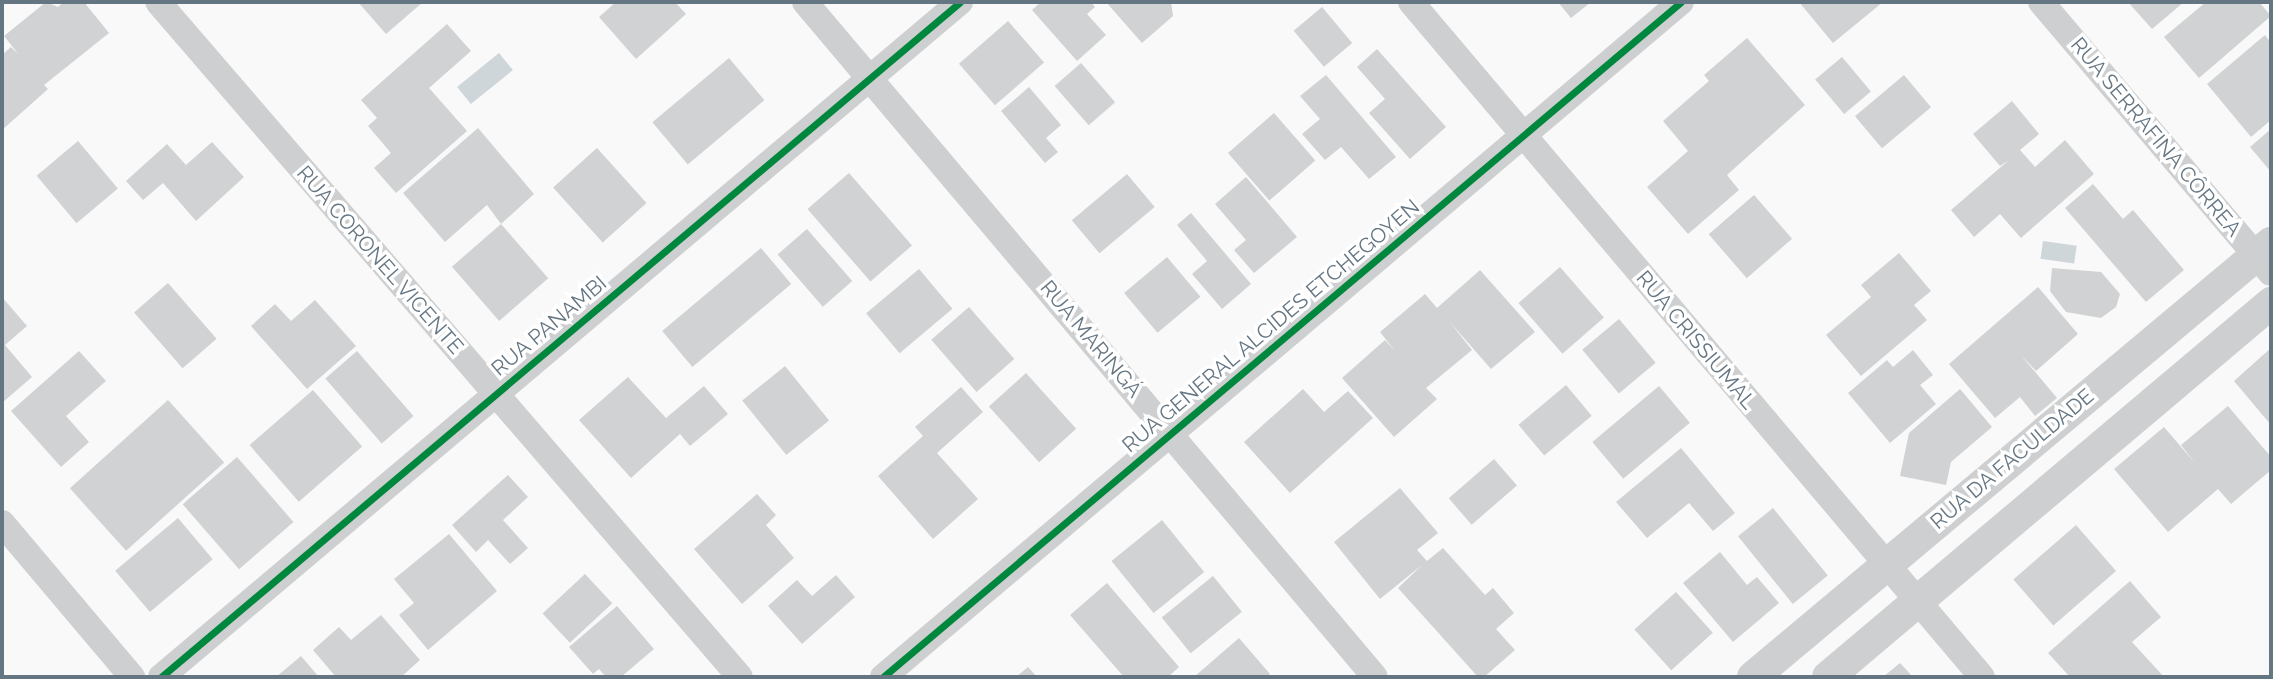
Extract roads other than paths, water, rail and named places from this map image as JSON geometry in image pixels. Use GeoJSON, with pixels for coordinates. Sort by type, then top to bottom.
{"type":"FeatureCollection","features":[{"type":"Feature","properties":{"kind":"street","name":"RUA CORONEL VICENTE"},"geometry":{"type":"LineString","coordinates":[[158,2],[740,677]]}},
{"type":"Feature","properties":{"kind":"street","name":"RUA MARINGÁ"},"geometry":{"type":"LineString","coordinates":[[804,2],[1375,677]]}},
{"type":"Feature","properties":{"kind":"street","name":"RUA PANAMBI"},"geometry":{"type":"LineString","coordinates":[[161,677],[960,2]]}},
{"type":"Feature","properties":{"kind":"street","name":"RUA CRISSIUMAL"},"geometry":{"type":"LineString","coordinates":[[1411,2],[1982,677]]}},
{"type":"Feature","properties":{"kind":"street","name":"RUA GENERAL ALCIDES ETCHEGOYEN"},"geometry":{"type":"LineString","coordinates":[[883,677],[1681,2]]}},
{"type":"Feature","properties":{"kind":"street","name":"RUA SERRAFINA CÔRREA"},"geometry":{"type":"LineString","coordinates":[[2041,2],[2266,257]]}},
{"type":"Feature","properties":{"kind":"street","name":"RUA DA FACULDADE"},"geometry":{"type":"LineString","coordinates":[[1754,677],[1885,565],[2266,257]]}},
{"type":"Feature","properties":{"kind":"street"},"geometry":{"type":"LineString","coordinates":[[1828,677],[2271,303]]}},
{"type":"Feature","properties":{"kind":"street"},"geometry":{"type":"LineString","coordinates":[[2,523],[132,677]]}}]}
